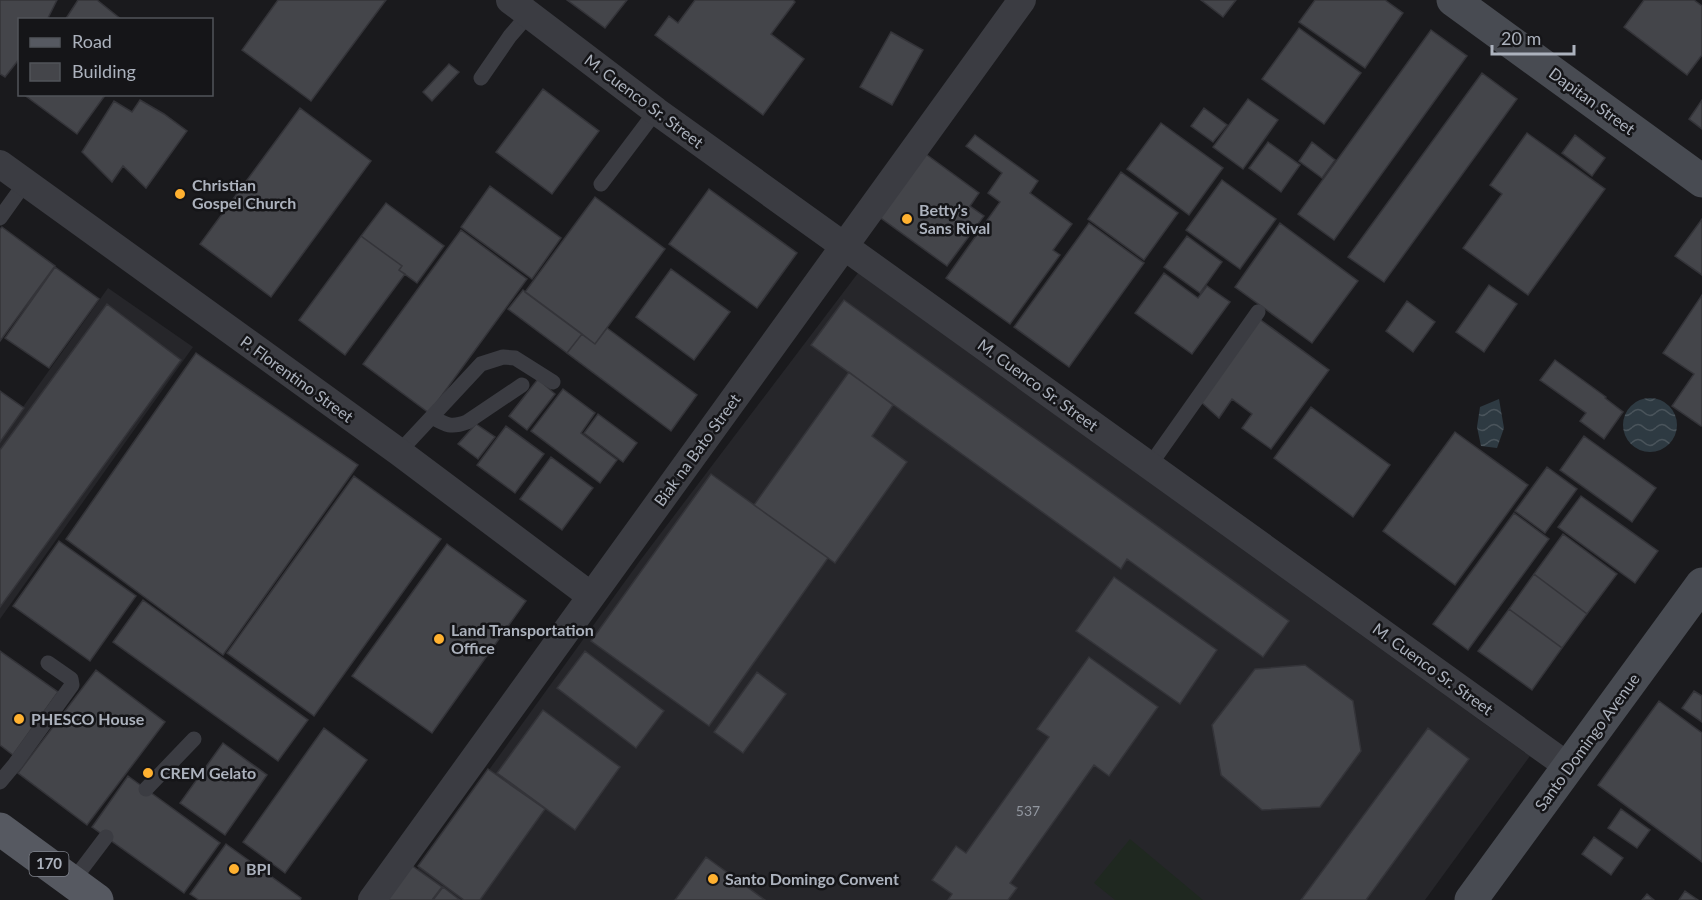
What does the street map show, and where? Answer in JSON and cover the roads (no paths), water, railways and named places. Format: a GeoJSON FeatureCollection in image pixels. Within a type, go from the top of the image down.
{"type":"FeatureCollection","features":[{"type":"Feature","properties":{"kind":"main road","name":"Dapitan Street"},"geometry":{"type":"LineString","coordinates":[[1453,0],[1702,181]]}},
{"type":"Feature","properties":{"kind":"main road","name":"Santo Domingo Avenue"},"geometry":{"type":"LineString","coordinates":[[1471,900],[1702,584]]}},
{"type":"Feature","properties":{"kind":"main road","name":"170"},"geometry":{"type":"LineString","coordinates":[[0,829],[85,891]]}},
{"type":"Feature","properties":{"kind":"street","name":"Biak na Bato Street"},"geometry":{"type":"LineString","coordinates":[[372,900],[1022,0]]}},
{"type":"Feature","properties":{"kind":"street","name":"M. Cuenco Sr. Street"},"geometry":{"type":"LineString","coordinates":[[520,7],[656,111],[1569,767]]}},
{"type":"Feature","properties":{"kind":"street","name":"P. Florentino Street"},"geometry":{"type":"LineString","coordinates":[[0,164],[399,452],[591,596]]}},
{"type":"Feature","properties":{"kind":"lane"},"geometry":{"type":"LineString","coordinates":[[481,78],[510,36],[520,7]]}},
{"type":"Feature","properties":{"kind":"lane"},"geometry":{"type":"LineString","coordinates":[[601,184],[656,111]]}},
{"type":"Feature","properties":{"kind":"lane"},"geometry":{"type":"LineString","coordinates":[[0,218],[25,183]]}},
{"type":"Feature","properties":{"kind":"lane"},"geometry":{"type":"LineString","coordinates":[[1150,465],[1258,312]]}},
{"type":"Feature","properties":{"kind":"lane"},"geometry":{"type":"LineString","coordinates":[[399,452],[481,364],[503,357],[515,358],[553,382]]}},
{"type":"Feature","properties":{"kind":"lane"},"geometry":{"type":"LineString","coordinates":[[432,417],[447,425],[467,422],[522,385]]}},
{"type":"Feature","properties":{"kind":"lane"},"geometry":{"type":"LineString","coordinates":[[0,782],[72,685],[71,679],[48,663]]}},
{"type":"Feature","properties":{"kind":"lane"},"geometry":{"type":"LineString","coordinates":[[146,789],[194,739]]}},
{"type":"Feature","properties":{"kind":"lane"},"geometry":{"type":"LineString","coordinates":[[85,891],[106,837]]}},
{"type":"Feature","properties":{"kind":"water"},"geometry":{"type":"Polygon","coordinates":[[[1650,398],[1660,400],[1669,406],[1675,415],[1677,425],[1675,435],[1669,444],[1660,450],[1650,452],[1640,450],[1631,444],[1625,435],[1623,425],[1625,415],[1631,406],[1640,400],[1650,398]]]}},
{"type":"Feature","properties":{"kind":"water"},"geometry":{"type":"Polygon","coordinates":[[[1499,399],[1504,428],[1497,448],[1481,446],[1477,427],[1480,407],[1499,399]]]}},
{"type":"Feature","properties":{"kind":"place","name":"Christian Gospel Church"},"geometry":{"type":"Point","coordinates":[180,194]}},
{"type":"Feature","properties":{"kind":"place","name":"Betty’s Sans Rival"},"geometry":{"type":"Point","coordinates":[907,219]}},
{"type":"Feature","properties":{"kind":"place","name":"Land Transportation Office"},"geometry":{"type":"Point","coordinates":[439,639]}},
{"type":"Feature","properties":{"kind":"place","name":"PHESCO House"},"geometry":{"type":"Point","coordinates":[19,719]}},
{"type":"Feature","properties":{"kind":"place","name":"CREM Gelato"},"geometry":{"type":"Point","coordinates":[148,773]}},
{"type":"Feature","properties":{"kind":"place","name":"BPI"},"geometry":{"type":"Point","coordinates":[234,869]}},
{"type":"Feature","properties":{"kind":"place","name":"Santo Domingo Convent"},"geometry":{"type":"Point","coordinates":[713,879]}}]}
